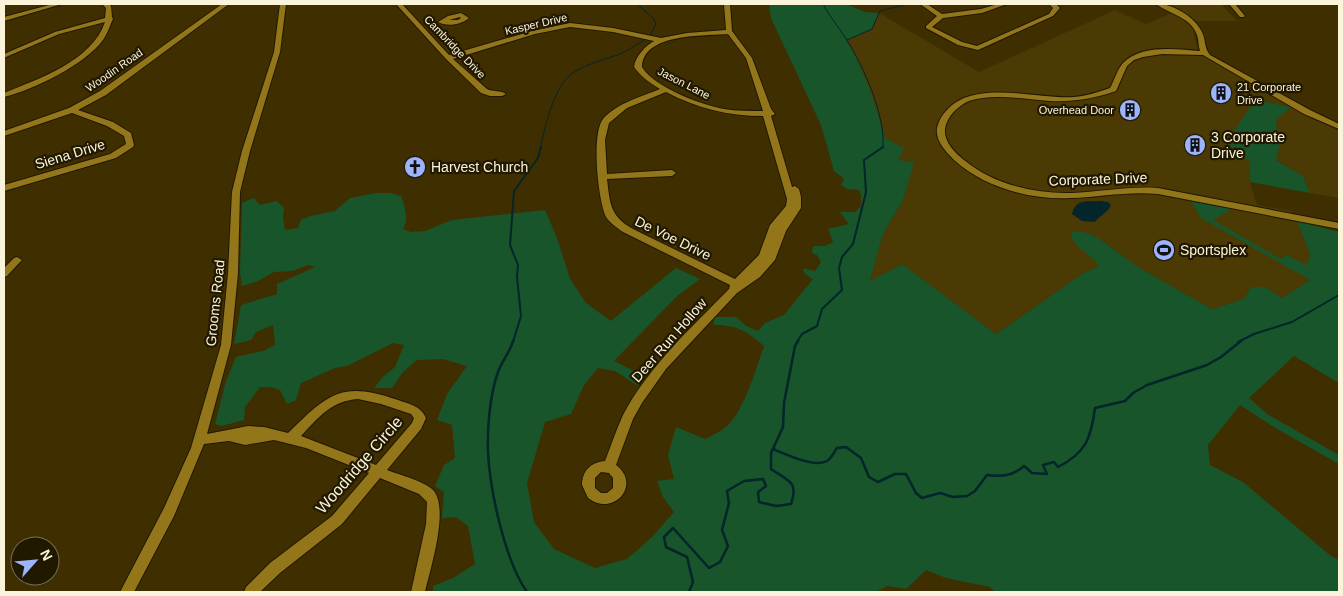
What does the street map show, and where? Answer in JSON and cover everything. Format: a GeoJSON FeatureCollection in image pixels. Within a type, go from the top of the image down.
{"type":"FeatureCollection","features":[{"type":"Feature","properties":{"kind":"street"},"geometry":{"type":"LineString","coordinates":[[4,19],[59,4]]}},
{"type":"Feature","properties":{"kind":"street"},"geometry":{"type":"LineString","coordinates":[[4,95],[51,75],[82,57],[102,37],[110,19],[109,8],[105,4]]}},
{"type":"Feature","properties":{"kind":"street","name":"Woodin Road"},"geometry":{"type":"LineString","coordinates":[[4,134],[72,110],[120,82],[167,45],[226,4]]}},
{"type":"Feature","properties":{"kind":"street","name":"Grooms Road"},"geometry":{"type":"LineString","coordinates":[[127,592],[170,512],[200,440],[226,345],[230,320],[236,192],[246,151],[278,52],[283,4]]}},
{"type":"Feature","properties":{"kind":"street","name":"Cambridge Drive"},"geometry":{"type":"LineString","coordinates":[[399,4],[432,25],[448,58],[484,91],[490,94],[502,94]]}},
{"type":"Feature","properties":{"kind":"street"},"geometry":{"type":"LineString","coordinates":[[660,40],[730,32],[727,4]]}},
{"type":"Feature","properties":{"kind":"street"},"geometry":{"type":"LineString","coordinates":[[923,4],[941,16]]}},
{"type":"Feature","properties":{"kind":"street"},"geometry":{"type":"LineString","coordinates":[[1004,4],[982,11],[941,16],[928,26],[967,47],[978,48],[1051,15],[1057,8],[1052,4]]}},
{"type":"Feature","properties":{"kind":"street"},"geometry":{"type":"LineString","coordinates":[[1158,4],[1193,23],[1200,35],[1201,46],[1205,53],[1242,77],[1307,112],[1339,126]]}},
{"type":"Feature","properties":{"kind":"street"},"geometry":{"type":"LineString","coordinates":[[1232,4],[1242,16]]}},
{"type":"Feature","properties":{"kind":"street"},"geometry":{"type":"LineString","coordinates":[[4,56],[57,33],[110,19]]}},
{"type":"Feature","properties":{"kind":"street","name":"Kasper Drive"},"geometry":{"type":"LineString","coordinates":[[448,58],[534,32],[570,25],[613,30],[660,40]]}},
{"type":"Feature","properties":{"kind":"street","name":"Deer Run Hollow"},"geometry":{"type":"LineString","coordinates":[[609,468],[627,419],[641,395],[658,373],[737,287],[770,259],[771,246],[796,211],[794,204],[798,197],[781,152],[775,120],[768,111],[749,58],[730,32]]}},
{"type":"Feature","properties":{"kind":"street","name":"Jason Lane"},"geometry":{"type":"LineString","coordinates":[[660,40],[648,49],[638,64],[642,73],[666,89],[696,103],[721,111],[744,114],[768,111]]}},
{"type":"Feature","properties":{"kind":"street","name":"Corporate Drive"},"geometry":{"type":"LineString","coordinates":[[1205,53],[1172,52],[1140,55],[1130,59],[1124,66],[1113,89],[1095,98],[1058,100],[1007,95],[968,100],[953,108],[944,119],[940,131],[945,144],[957,159],[986,177],[1025,192],[1049,195],[1081,195],[1137,189],[1339,226]]}},
{"type":"Feature","properties":{"kind":"street","name":"De Voe Drive"},"geometry":{"type":"LineString","coordinates":[[666,89],[622,108],[606,121],[600,134],[603,177],[610,215],[623,228],[737,287]]}},
{"type":"Feature","properties":{"kind":"street","name":"Siena Drive"},"geometry":{"type":"LineString","coordinates":[[4,188],[113,156],[130,144],[128,135],[120,128],[72,110]]}},
{"type":"Feature","properties":{"kind":"street"},"geometry":{"type":"LineString","coordinates":[[603,177],[672,173]]}},
{"type":"Feature","properties":{"kind":"street"},"geometry":{"type":"LineString","coordinates":[[4,274],[17,260]]}},
{"type":"Feature","properties":{"kind":"street","name":"Woodridge Circle"},"geometry":{"type":"LineString","coordinates":[[251,592],[275,568],[337,520],[417,426],[420,415],[415,411],[366,396],[345,395],[325,405],[291,438]]}},
{"type":"Feature","properties":{"kind":"street"},"geometry":{"type":"LineString","coordinates":[[200,440],[229,436],[245,440],[271,436],[291,438],[308,443],[431,495],[434,506],[433,519],[418,592]]}},
{"type":"Feature","properties":{"kind":"shaded area"},"geometry":{"type":"Polygon","coordinates":[[[1163,4],[1221,4],[1237,21],[1196,21],[1163,4]]]}},
{"type":"Feature","properties":{"kind":"shaded area"},"geometry":{"type":"Polygon","coordinates":[[[1115,10],[1146,24],[1172,13],[1178,15],[1193,28],[1196,45],[1206,57],[1306,116],[1339,130],[1339,198],[1310,193],[1303,176],[1276,160],[1279,148],[1276,119],[1290,107],[1255,100],[1249,161],[1250,182],[1257,205],[1291,211],[1297,221],[1310,255],[1307,265],[1310,280],[1282,298],[1265,287],[1244,299],[1212,309],[1138,267],[1097,237],[1074,242],[1095,259],[1099,266],[1082,274],[996,334],[902,264],[870,282],[883,234],[903,200],[913,162],[897,160],[885,138],[880,119],[864,79],[846,41],[872,29],[879,13],[979,72],[1115,10]]]}},
{"type":"Feature","properties":{"kind":"green space"},"geometry":{"type":"Polygon","coordinates":[[[769,4],[846,4],[865,12],[879,13],[872,29],[846,41],[864,75],[885,138],[904,148],[898,160],[914,162],[903,200],[883,234],[870,281],[902,264],[996,334],[1082,274],[1099,266],[1074,242],[1071,232],[1080,231],[1097,237],[1138,267],[1212,309],[1244,299],[1251,287],[1265,287],[1282,298],[1310,280],[1201,218],[1191,201],[1233,208],[1213,220],[1281,259],[1286,255],[1307,265],[1310,255],[1297,221],[1339,232],[1339,383],[1294,356],[1249,398],[1267,414],[1339,455],[1339,464],[1272,426],[1240,405],[1208,445],[1210,465],[1243,482],[1331,556],[1339,560],[1339,592],[995,592],[990,587],[946,578],[926,570],[906,589],[887,586],[876,592],[433,592],[433,586],[453,578],[475,564],[468,526],[456,517],[442,518],[444,492],[435,486],[444,465],[455,458],[452,425],[437,420],[447,394],[467,366],[443,359],[417,360],[403,372],[392,388],[374,388],[395,367],[404,345],[393,343],[347,366],[335,368],[301,383],[296,400],[287,404],[280,390],[271,387],[260,387],[245,407],[244,420],[222,426],[215,424],[226,381],[236,357],[263,351],[275,345],[273,325],[256,332],[251,340],[234,344],[241,305],[277,294],[277,284],[315,267],[308,265],[292,271],[274,272],[258,281],[242,286],[240,273],[242,203],[254,198],[260,205],[277,201],[284,208],[285,230],[298,228],[301,220],[310,216],[335,211],[350,198],[376,193],[391,193],[401,196],[406,217],[403,229],[411,232],[425,231],[452,220],[545,210],[557,238],[570,279],[586,303],[611,321],[676,268],[700,279],[677,296],[614,361],[640,374],[638,386],[615,371],[598,368],[584,385],[571,414],[545,422],[527,483],[534,522],[554,549],[595,568],[627,559],[651,538],[674,512],[663,497],[657,481],[674,479],[668,455],[676,427],[705,439],[726,427],[744,401],[753,377],[764,346],[741,330],[729,326],[714,325],[713,317],[736,317],[746,326],[758,331],[765,323],[784,315],[813,279],[804,273],[803,268],[815,271],[821,262],[817,255],[812,253],[813,246],[825,246],[833,242],[828,229],[849,224],[840,212],[855,212],[861,206],[859,190],[847,189],[841,185],[844,179],[834,171],[821,125],[771,18],[769,4]]]}},
{"type":"Feature","properties":{"kind":"green space"},"geometry":{"type":"Polygon","coordinates":[[[1255,100],[1291,107],[1276,120],[1279,148],[1276,160],[1303,176],[1310,193],[1250,182],[1249,161],[1226,143],[1255,100]]]}},
{"type":"Feature","properties":{"kind":"water"},"geometry":{"type":"Polygon","coordinates":[[[1108,202],[1111,205],[1095,222],[1082,221],[1072,214],[1079,203],[1108,202]]]}},
{"type":"Feature","properties":{"kind":"waterway"},"geometry":{"type":"LineString","coordinates":[[637,4],[653,18],[656,24],[650,36]]}},
{"type":"Feature","properties":{"kind":"waterway"},"geometry":{"type":"LineString","coordinates":[[823,4],[847,40]]}},
{"type":"Feature","properties":{"kind":"waterway"},"geometry":{"type":"LineString","coordinates":[[847,40],[872,29],[880,11],[907,4]]}},
{"type":"Feature","properties":{"kind":"waterway"},"geometry":{"type":"LineString","coordinates":[[540,148],[553,103],[566,79],[578,70],[622,53],[646,39]]}},
{"type":"Feature","properties":{"kind":"waterway"},"geometry":{"type":"LineString","coordinates":[[847,40],[866,77],[877,106],[881,120],[883,147]]}},
{"type":"Feature","properties":{"kind":"waterway"},"geometry":{"type":"LineString","coordinates":[[513,342],[521,316],[517,277],[518,265],[510,245],[514,191],[538,158],[541,147]]}},
{"type":"Feature","properties":{"kind":"waterway"},"geometry":{"type":"LineString","coordinates":[[797,342],[802,334],[817,326],[822,309],[842,290],[839,268],[842,257],[853,244],[866,192],[864,160],[883,147]]}},
{"type":"Feature","properties":{"kind":"waterway"},"geometry":{"type":"LineString","coordinates":[[1238,342],[1254,334],[1292,322],[1339,295]]}},
{"type":"Feature","properties":{"kind":"waterway"},"geometry":{"type":"LineString","coordinates":[[513,341],[498,372],[493,391],[488,433],[488,452],[495,505],[500,525],[512,563],[527,592]]}},
{"type":"Feature","properties":{"kind":"waterway"},"geometry":{"type":"LineString","coordinates":[[689,592],[693,582],[687,557],[666,547],[664,537],[673,528],[709,568],[720,562],[728,546],[722,530],[729,503],[727,491],[744,481],[763,479],[766,486],[758,492],[759,502],[776,506],[791,504],[794,491],[793,486],[787,479],[771,469],[771,453],[783,427],[784,403],[795,346],[798,341]]}},
{"type":"Feature","properties":{"kind":"waterway"},"geometry":{"type":"LineString","coordinates":[[773,449],[800,460],[822,463],[829,460],[837,448],[846,447],[861,458],[869,477],[878,482],[895,474],[906,474],[916,493],[922,498],[940,493],[953,497],[967,496],[975,491],[987,475],[1007,475],[1016,472],[1024,466],[1032,473],[1047,474],[1043,465],[1054,462],[1058,467],[1081,450],[1089,436],[1095,408],[1125,401],[1133,393],[1147,385],[1207,365],[1221,357],[1241,341]]}},
{"type":"Feature","properties":{"kind":"place","name":"21 Corporate Drive"},"geometry":{"type":"Point","coordinates":[1221,93]}},
{"type":"Feature","properties":{"kind":"place","name":"Overhead Door"},"geometry":{"type":"Point","coordinates":[1130,110]}},
{"type":"Feature","properties":{"kind":"place","name":"3 Corporate Drive"},"geometry":{"type":"Point","coordinates":[1195,145]}},
{"type":"Feature","properties":{"kind":"place","name":"Harvest Church"},"geometry":{"type":"Point","coordinates":[415,167]}},
{"type":"Feature","properties":{"kind":"place","name":"Sportsplex"},"geometry":{"type":"Point","coordinates":[1164,250]}}]}
